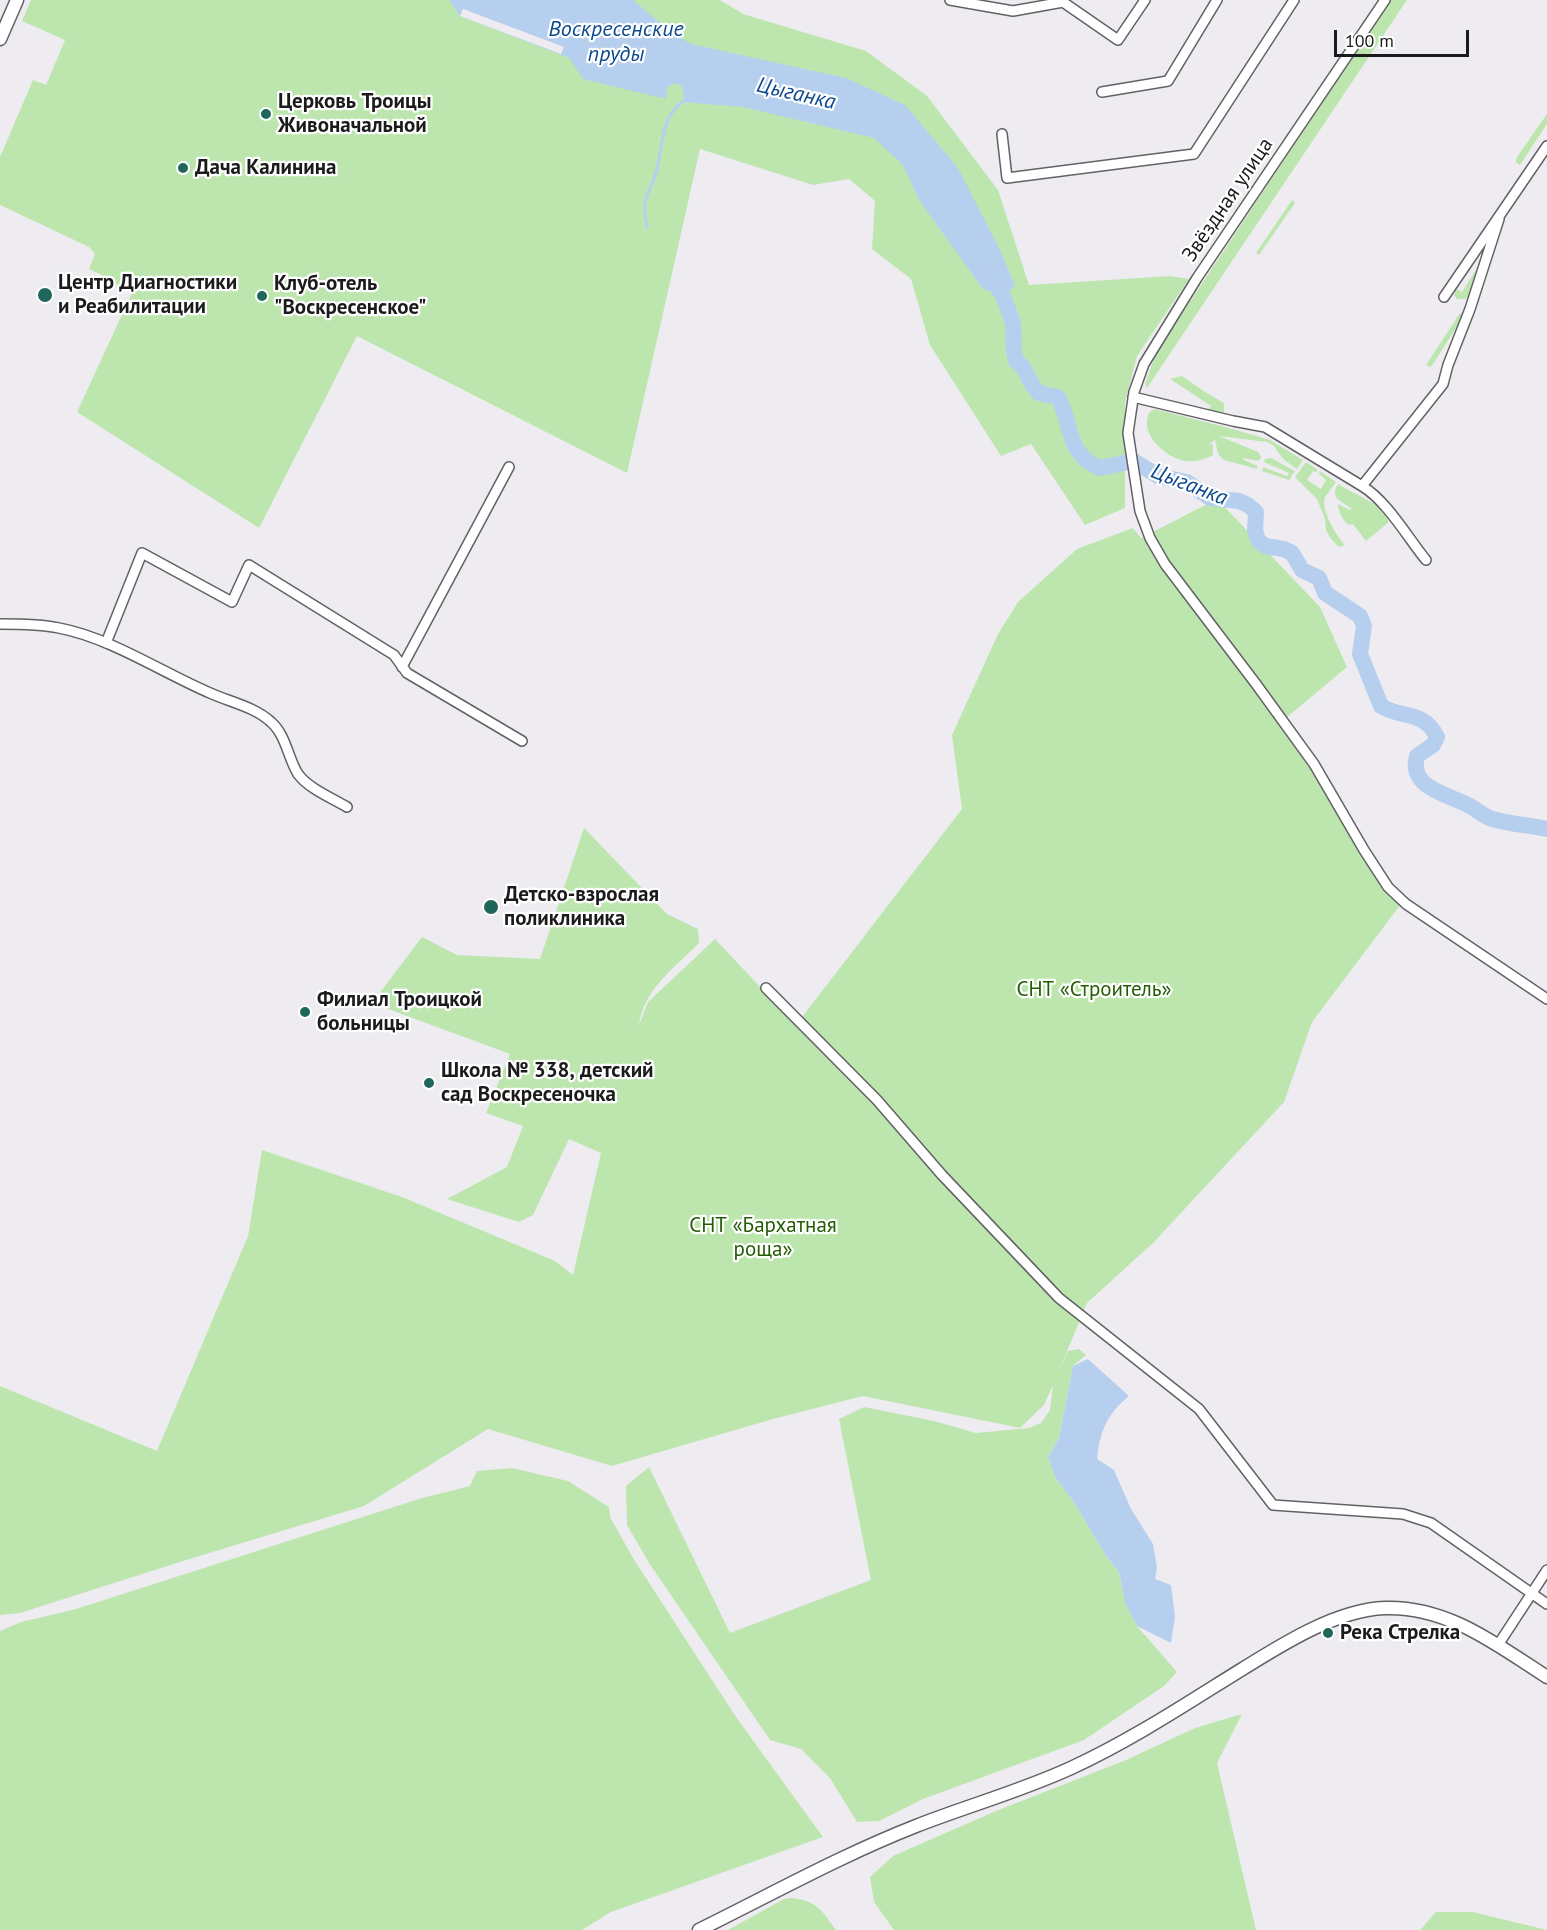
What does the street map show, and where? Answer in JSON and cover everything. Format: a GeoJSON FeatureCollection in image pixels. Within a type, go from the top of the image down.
{"type":"FeatureCollection","features":[{"type":"Feature","properties":{"kind":"main road"},"geometry":{"type":"LineString","coordinates":[[0,39],[17,0]]}},
{"type":"Feature","properties":{"kind":"main road"},"geometry":{"type":"LineString","coordinates":[[699,1930],[916,1826],[994,1799],[1072,1768],[1166,1717],[1283,1644],[1324,1624],[1360,1612],[1384,1608],[1419,1609],[1455,1621],[1498,1645],[1547,1677]]}},
{"type":"Feature","properties":{"kind":"street"},"geometry":{"type":"LineString","coordinates":[[950,0],[1012,10],[1063,2],[1118,40],[1144,0]]}},
{"type":"Feature","properties":{"kind":"street"},"geometry":{"type":"LineString","coordinates":[[1102,92],[1168,81],[1217,0]]}},
{"type":"Feature","properties":{"kind":"street"},"geometry":{"type":"LineString","coordinates":[[1002,134],[1007,178],[1194,154],[1294,0]]}},
{"type":"Feature","properties":{"kind":"street","name":"Звёздная улица"},"geometry":{"type":"LineString","coordinates":[[1385,0],[1197,278],[1144,364],[1133,397],[1128,433],[1132,467],[1140,511],[1150,538],[1165,564],[1314,764],[1388,887],[1406,904],[1547,999]]}},
{"type":"Feature","properties":{"kind":"street"},"geometry":{"type":"LineString","coordinates":[[1444,297],[1547,146]]}},
{"type":"Feature","properties":{"kind":"street"},"geometry":{"type":"LineString","coordinates":[[1362,486],[1443,384],[1499,219]]}},
{"type":"Feature","properties":{"kind":"street"},"geometry":{"type":"LineString","coordinates":[[1133,397],[1265,427],[1370,491],[1426,561]]}},
{"type":"Feature","properties":{"kind":"street"},"geometry":{"type":"LineString","coordinates":[[402,667],[509,467]]}},
{"type":"Feature","properties":{"kind":"street"},"geometry":{"type":"LineString","coordinates":[[106,643],[142,553],[232,602],[249,565],[394,655],[407,673],[522,741]]}},
{"type":"Feature","properties":{"kind":"street"},"geometry":{"type":"LineString","coordinates":[[0,624],[29,624],[60,628],[106,643],[209,693],[258,712],[272,722],[280,732],[302,779],[347,807]]}},
{"type":"Feature","properties":{"kind":"street"},"geometry":{"type":"LineString","coordinates":[[766,988],[877,1100],[942,1174],[1059,1298],[1199,1409],[1273,1505],[1403,1514],[1431,1522],[1547,1604]]}},
{"type":"Feature","properties":{"kind":"street"},"geometry":{"type":"LineString","coordinates":[[1498,1645],[1547,1570]]}},
{"type":"Feature","properties":{"kind":"green space","name":"Клуб-отель \"Воскресенское\""},"geometry":{"type":"Polygon","coordinates":[[[31,0],[720,0],[743,14],[866,51],[927,96],[998,190],[1029,285],[1170,276],[1189,279],[1137,356],[1125,403],[1125,508],[1085,525],[1031,444],[1001,456],[930,345],[911,279],[872,249],[875,201],[849,179],[813,185],[700,149],[627,473],[357,336],[259,528],[77,412],[132,293],[101,278],[102,275],[89,269],[95,254],[89,247],[0,205],[0,157],[33,80],[46,85],[65,40],[22,21],[31,0]]]}},
{"type":"Feature","properties":{"kind":"green space"},"geometry":{"type":"Polygon","coordinates":[[[1390,0],[1407,0],[1147,388],[1145,384],[1156,353],[1390,0]]]}},
{"type":"Feature","properties":{"kind":"green space"},"geometry":{"type":"Polygon","coordinates":[[[1547,114],[1547,124],[1520,165],[1516,162],[1517,157],[1547,114]]]}},
{"type":"Feature","properties":{"kind":"green space"},"geometry":{"type":"Polygon","coordinates":[[[1292,200],[1295,203],[1259,255],[1256,253],[1292,200]]]}},
{"type":"Feature","properties":{"kind":"green space"},"geometry":{"type":"Polygon","coordinates":[[[1479,265],[1469,297],[1457,299],[1454,295],[1456,289],[1462,292],[1479,265]]]}},
{"type":"Feature","properties":{"kind":"green space"},"geometry":{"type":"Polygon","coordinates":[[[1460,313],[1463,315],[1460,322],[1431,367],[1426,365],[1460,313]]]}},
{"type":"Feature","properties":{"kind":"green space"},"geometry":{"type":"Polygon","coordinates":[[[1182,376],[1224,403],[1224,412],[1220,414],[1208,410],[1211,406],[1170,379],[1182,376]]]}},
{"type":"Feature","properties":{"kind":"green space"},"geometry":{"type":"Polygon","coordinates":[[[1154,409],[1270,440],[1303,460],[1297,469],[1283,459],[1273,445],[1267,442],[1219,436],[1258,452],[1261,457],[1259,461],[1243,458],[1258,466],[1257,469],[1224,460],[1218,454],[1215,440],[1209,445],[1213,444],[1213,455],[1196,461],[1180,460],[1166,453],[1151,437],[1147,420],[1149,413],[1154,409]]]}},
{"type":"Feature","properties":{"kind":"green space"},"geometry":{"type":"Polygon","coordinates":[[[1271,458],[1295,471],[1289,480],[1262,471],[1263,467],[1287,476],[1289,473],[1264,462],[1265,459],[1271,458]]]}},
{"type":"Feature","properties":{"kind":"green space"},"geometry":{"type":"Polygon","coordinates":[[[1306,462],[1318,470],[1313,471],[1307,480],[1321,489],[1326,480],[1319,474],[1320,471],[1336,482],[1324,502],[1327,515],[1345,545],[1339,547],[1331,539],[1317,499],[1295,477],[1306,462]]]}},
{"type":"Feature","properties":{"kind":"green space"},"geometry":{"type":"Polygon","coordinates":[[[1338,484],[1374,505],[1389,522],[1366,541],[1353,524],[1349,525],[1341,516],[1338,504],[1352,509],[1336,496],[1338,484]]]}},
{"type":"Feature","properties":{"kind":"green space"},"geometry":{"type":"Polygon","coordinates":[[[1217,499],[1320,607],[1347,667],[1280,723],[1404,900],[1312,1022],[1284,1102],[1153,1243],[1087,1303],[1058,1373],[1068,1351],[1079,1349],[1086,1355],[1073,1366],[1059,1438],[1048,1457],[1055,1477],[1075,1504],[1106,1556],[1119,1572],[1125,1603],[1137,1626],[1177,1672],[1164,1686],[1084,1740],[923,1799],[879,1821],[857,1822],[830,1778],[801,1749],[770,1740],[649,1563],[627,1525],[626,1486],[649,1467],[730,1633],[871,1580],[839,1419],[864,1407],[934,1421],[976,1433],[1029,1428],[1041,1423],[1050,1410],[1053,1385],[1044,1405],[1020,1428],[863,1396],[773,1419],[612,1466],[488,1429],[364,1506],[20,1613],[0,1615],[0,1386],[157,1451],[248,1236],[262,1150],[402,1197],[555,1261],[573,1275],[601,1153],[569,1139],[533,1215],[519,1222],[447,1199],[507,1167],[523,1126],[486,1113],[510,1054],[372,1003],[422,937],[457,955],[540,959],[584,828],[667,914],[698,929],[699,943],[662,979],[647,1000],[639,1025],[648,1002],[715,939],[796,1025],[962,809],[952,735],[998,634],[1018,602],[1077,549],[1133,528],[1141,538],[1217,499]]]}},
{"type":"Feature","properties":{"kind":"green space"},"geometry":{"type":"Polygon","coordinates":[[[512,1468],[568,1481],[609,1507],[610,1517],[633,1558],[736,1717],[823,1837],[611,1912],[582,1930],[0,1930],[0,1631],[21,1622],[76,1609],[422,1498],[470,1486],[477,1471],[512,1468]]]}},
{"type":"Feature","properties":{"kind":"green space"},"geometry":{"type":"Polygon","coordinates":[[[1242,1714],[1217,1763],[1256,1930],[894,1930],[874,1902],[870,1877],[893,1856],[996,1811],[1126,1760],[1195,1728],[1242,1714]]]}},
{"type":"Feature","properties":{"kind":"green space"},"geometry":{"type":"Polygon","coordinates":[[[784,1899],[806,1901],[818,1907],[836,1930],[728,1930],[784,1899]]]}},
{"type":"Feature","properties":{"kind":"green space"},"geometry":{"type":"Polygon","coordinates":[[[1436,1912],[1473,1912],[1547,1930],[1420,1930],[1436,1912]]]}},
{"type":"Feature","properties":{"kind":"water","name":"Воскресенские пруды"},"geometry":{"type":"Polygon","coordinates":[[[449,0],[633,0],[666,28],[691,44],[846,78],[905,105],[958,168],[1002,254],[1015,286],[1003,296],[983,289],[919,200],[903,165],[874,138],[743,107],[682,102],[684,95],[682,86],[674,83],[667,88],[666,99],[583,79],[569,58],[460,16],[449,0]]]}},
{"type":"Feature","properties":{"kind":"water"},"geometry":{"type":"Polygon","coordinates":[[[1088,1359],[1129,1396],[1110,1416],[1100,1440],[1097,1459],[1114,1470],[1131,1509],[1153,1544],[1157,1568],[1155,1579],[1171,1585],[1175,1617],[1171,1643],[1137,1626],[1125,1603],[1119,1572],[1106,1556],[1075,1504],[1055,1477],[1048,1457],[1059,1438],[1073,1366],[1088,1359]]]}},
{"type":"Feature","properties":{"kind":"pier"},"geometry":{"type":"Polygon","coordinates":[[[463,9],[564,47],[561,54],[460,16],[463,9]]]}},
{"type":"Feature","properties":{"kind":"waterway"},"geometry":{"type":"LineString","coordinates":[[647,227],[646,200],[655,176],[663,134],[670,116],[682,102]]}},
{"type":"Feature","properties":{"kind":"waterway","name":"Цыганка"},"geometry":{"type":"LineString","coordinates":[[991,277],[1003,296],[1013,323],[1016,361],[1023,367],[1039,393],[1058,397],[1075,446],[1081,455],[1100,468],[1134,461],[1158,476],[1187,482],[1210,498],[1239,501],[1248,505],[1256,512],[1255,530],[1258,540],[1265,546],[1284,549],[1292,553],[1302,570],[1319,578],[1325,593],[1360,616],[1364,626],[1360,654],[1381,706],[1419,719],[1432,728],[1437,737],[1433,745],[1417,756],[1418,776],[1424,783],[1492,819],[1547,829]]}},
{"type":"Feature","properties":{"kind":"place","name":"Церковь Троицы Живоначальной"},"geometry":{"type":"Point","coordinates":[266,114]}},
{"type":"Feature","properties":{"kind":"place","name":"Дача Калинина"},"geometry":{"type":"Point","coordinates":[183,168]}},
{"type":"Feature","properties":{"kind":"place","name":"Центр Диагностики и Реабилитации"},"geometry":{"type":"Point","coordinates":[45,295]}},
{"type":"Feature","properties":{"kind":"place","name":"Клуб-отель \"Воскресенское\""},"geometry":{"type":"Point","coordinates":[262,296]}},
{"type":"Feature","properties":{"kind":"place","name":"Детско-взрослая поликлиника"},"geometry":{"type":"Point","coordinates":[491,907]}},
{"type":"Feature","properties":{"kind":"place","name":"Филиал Троицкой больницы"},"geometry":{"type":"Point","coordinates":[305,1012]}},
{"type":"Feature","properties":{"kind":"place","name":"Школа № 338, детский сад Воскресеночка"},"geometry":{"type":"Point","coordinates":[429,1083]}},
{"type":"Feature","properties":{"kind":"place","name":"Река Стрелка"},"geometry":{"type":"Point","coordinates":[1328,1633]}},
{"type":"Feature","properties":{"kind":"park label","name":"СНТ «Строитель»"},"geometry":{"type":"Point","coordinates":[1094,990]}},
{"type":"Feature","properties":{"kind":"park label","name":"СНТ «Бархатная роща»"},"geometry":{"type":"Point","coordinates":[763,1238]}}]}
